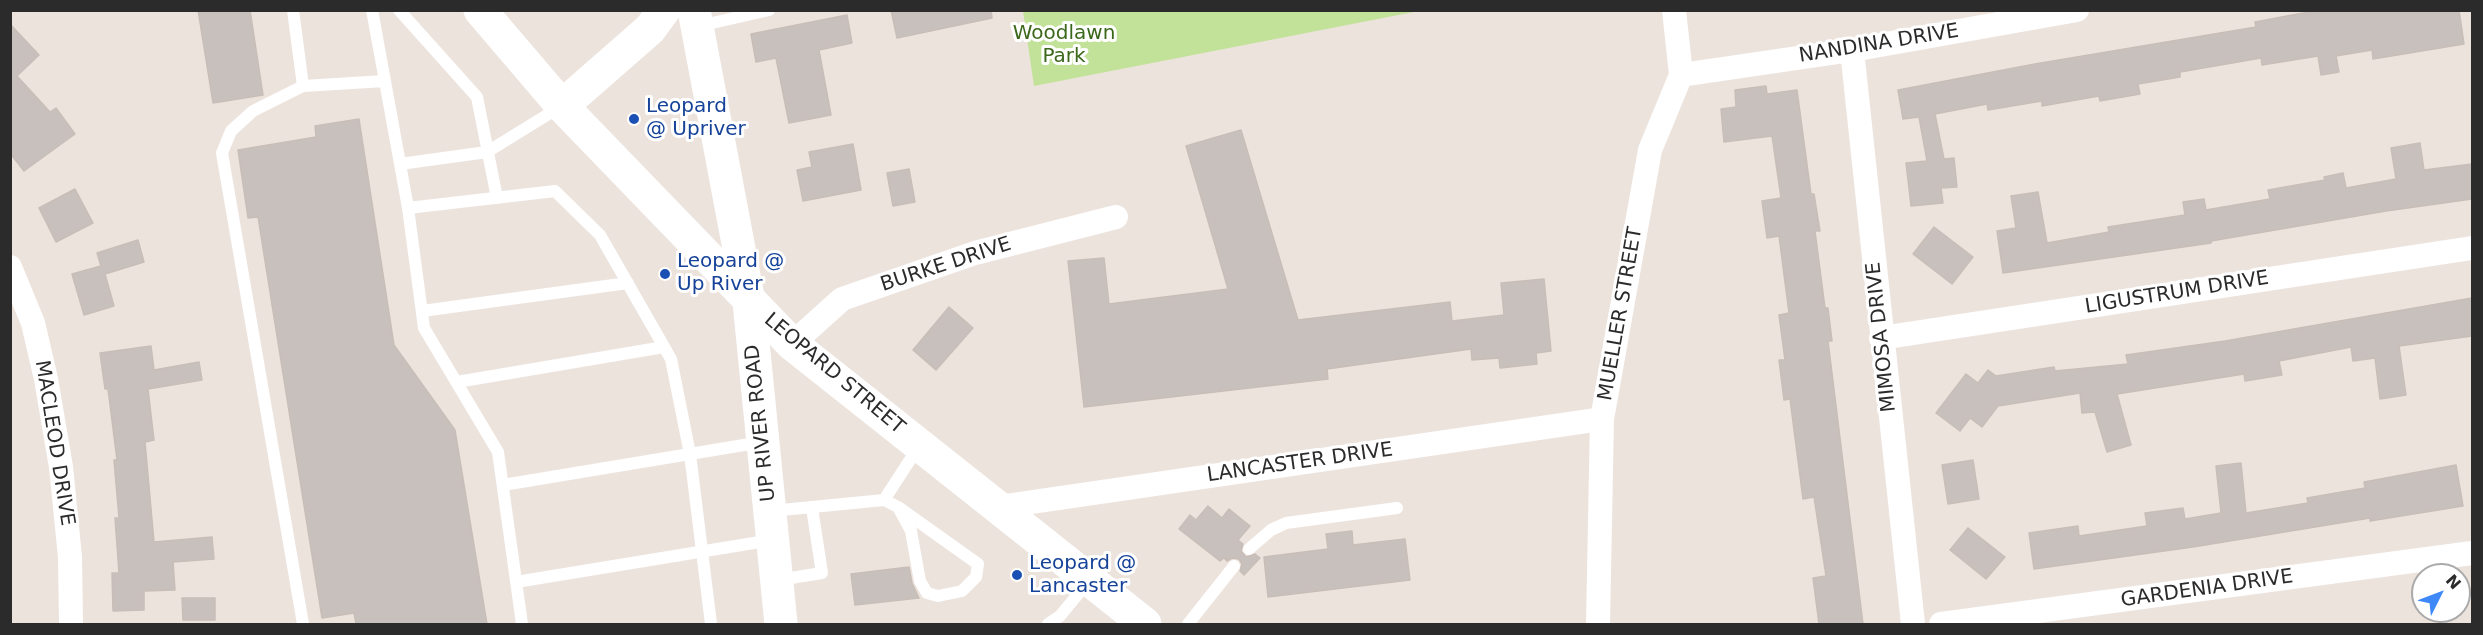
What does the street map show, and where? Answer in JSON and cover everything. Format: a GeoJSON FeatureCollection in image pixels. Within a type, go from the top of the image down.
{"type":"FeatureCollection","features":[{"type":"Feature","properties":{"kind":"main road","name":"LEOPARD STREET"},"geometry":{"type":"LineString","coordinates":[[480,10],[562,106],[792,344],[1145,624]]}},
{"type":"Feature","properties":{"kind":"main road"},"geometry":{"type":"LineString","coordinates":[[562,106],[650,29],[664,10]]}},
{"type":"Feature","properties":{"kind":"main road","name":"UP RIVER ROAD"},"geometry":{"type":"LineString","coordinates":[[696,18],[749,302],[781,624]]}},
{"type":"Feature","properties":{"kind":"street","name":"MUELLER STREET"},"geometry":{"type":"LineString","coordinates":[[1598,624],[1602,419],[1650,150],[1681,75],[1674,10]]}},
{"type":"Feature","properties":{"kind":"street","name":"NANDINA DRIVE"},"geometry":{"type":"LineString","coordinates":[[1681,75],[1852,50],[2077,10]]}},
{"type":"Feature","properties":{"kind":"street","name":"MIMOSA DRIVE"},"geometry":{"type":"LineString","coordinates":[[1852,50],[1913,624]]}},
{"type":"Feature","properties":{"kind":"street","name":"BURKE DRIVE"},"geometry":{"type":"LineString","coordinates":[[792,344],[842,299],[975,253],[1116,217]]}},
{"type":"Feature","properties":{"kind":"street","name":"LIGUSTRUM DRIVE"},"geometry":{"type":"LineString","coordinates":[[1881,338],[2472,248]]}},
{"type":"Feature","properties":{"kind":"street","name":"MACLEOD DRIVE"},"geometry":{"type":"LineString","coordinates":[[10,267],[33,323],[60,456],[70,557],[71,624]]}},
{"type":"Feature","properties":{"kind":"street","name":"LANCASTER DRIVE"},"geometry":{"type":"LineString","coordinates":[[998,507],[1602,419]]}},
{"type":"Feature","properties":{"kind":"street","name":"GARDENIA DRIVE"},"geometry":{"type":"LineString","coordinates":[[1941,624],[2472,554]]}},
{"type":"Feature","properties":{"kind":"lane"},"geometry":{"type":"LineString","coordinates":[[293,10],[303,86]]}},
{"type":"Feature","properties":{"kind":"lane"},"geometry":{"type":"LineString","coordinates":[[372,10],[408,208],[424,328],[498,452],[522,624]]}},
{"type":"Feature","properties":{"kind":"lane"},"geometry":{"type":"LineString","coordinates":[[399,10],[477,97],[486,152],[497,198]]}},
{"type":"Feature","properties":{"kind":"lane"},"geometry":{"type":"LineString","coordinates":[[696,18],[769,10]]}},
{"type":"Feature","properties":{"kind":"lane"},"geometry":{"type":"LineString","coordinates":[[303,624],[222,153],[231,131],[253,111],[303,86],[385,81]]}},
{"type":"Feature","properties":{"kind":"lane"},"geometry":{"type":"LineString","coordinates":[[400,164],[486,152],[562,106]]}},
{"type":"Feature","properties":{"kind":"lane"},"geometry":{"type":"LineString","coordinates":[[408,208],[555,191],[600,235],[671,359],[690,454],[711,624]]}},
{"type":"Feature","properties":{"kind":"lane"},"geometry":{"type":"LineString","coordinates":[[422,311],[628,284]]}},
{"type":"Feature","properties":{"kind":"lane"},"geometry":{"type":"LineString","coordinates":[[456,382],[664,347]]}},
{"type":"Feature","properties":{"kind":"lane"},"geometry":{"type":"LineString","coordinates":[[503,485],[763,442]]}},
{"type":"Feature","properties":{"kind":"lane"},"geometry":{"type":"LineString","coordinates":[[884,500],[920,445]]}},
{"type":"Feature","properties":{"kind":"lane"},"geometry":{"type":"LineString","coordinates":[[516,582],[701,552],[812,508],[884,500],[898,507],[978,564],[976,577],[963,591],[938,596],[927,593],[920,581],[911,531],[898,507]]}},
{"type":"Feature","properties":{"kind":"lane"},"geometry":{"type":"LineString","coordinates":[[777,580],[822,573],[812,508]]}},
{"type":"Feature","properties":{"kind":"lane"},"geometry":{"type":"LineString","coordinates":[[1249,549],[1271,530],[1286,523],[1397,508]]}},
{"type":"Feature","properties":{"kind":"lane"},"geometry":{"type":"LineString","coordinates":[[1188,624],[1234,566]]}},
{"type":"Feature","properties":{"kind":"lane"},"geometry":{"type":"LineString","coordinates":[[1048,624],[1059,616],[1089,580]]}},
{"type":"Feature","properties":{"kind":"green space","name":"Woodlawn Park"},"geometry":{"type":"Polygon","coordinates":[[[1023,10],[1419,11],[1034,86],[1023,10]]]}},
{"type":"Feature","properties":{"kind":"building"},"geometry":{"type":"Polygon","coordinates":[[[198,10],[250,10],[263,95],[213,103],[198,10]]]}},
{"type":"Feature","properties":{"kind":"building"},"geometry":{"type":"Polygon","coordinates":[[[891,10],[991,10],[992,18],[897,38],[891,10]]]}},
{"type":"Feature","properties":{"kind":"building"},"geometry":{"type":"Polygon","coordinates":[[[2319,10],[2459,10],[2464,44],[2373,59],[2372,50],[2336,56],[2339,72],[2321,75],[2318,56],[2262,65],[2261,58],[2180,72],[2180,77],[2138,84],[2140,94],[2100,101],[2099,96],[2042,106],[2042,101],[1988,110],[1987,104],[1935,114],[1944,159],[1954,158],[1957,187],[1941,188],[1943,203],[1911,206],[1906,163],[1927,161],[1919,117],[1903,119],[1898,90],[2035,64],[2256,27],[2255,22],[2319,10]]]}},
{"type":"Feature","properties":{"kind":"building"},"geometry":{"type":"Polygon","coordinates":[[[847,15],[852,43],[819,50],[831,115],[789,123],[776,58],[756,62],[751,34],[847,15]]]}},
{"type":"Feature","properties":{"kind":"building"},"geometry":{"type":"Polygon","coordinates":[[[10,24],[39,55],[17,76],[50,112],[56,108],[75,134],[24,171],[10,153],[10,24]]]}},
{"type":"Feature","properties":{"kind":"building"},"geometry":{"type":"Polygon","coordinates":[[[1766,86],[1767,94],[1797,90],[1811,194],[1814,194],[1820,231],[1815,231],[1825,308],[1828,308],[1832,341],[1828,341],[1863,624],[1819,624],[1813,578],[1826,576],[1814,497],[1803,499],[1790,399],[1784,400],[1779,360],[1785,360],[1779,315],[1789,313],[1779,236],[1767,238],[1762,201],[1781,198],[1772,136],[1724,142],[1721,109],[1736,107],[1735,90],[1766,86]]]}},
{"type":"Feature","properties":{"kind":"building"},"geometry":{"type":"Polygon","coordinates":[[[359,119],[394,345],[455,430],[487,624],[356,624],[354,613],[322,618],[258,217],[248,218],[238,150],[316,137],[315,126],[359,119]]]}},
{"type":"Feature","properties":{"kind":"building"},"geometry":{"type":"Polygon","coordinates":[[[1241,130],[1298,320],[1450,302],[1452,321],[1504,315],[1501,283],[1544,279],[1551,351],[1536,353],[1537,364],[1500,368],[1499,358],[1472,360],[1471,349],[1327,369],[1328,379],[1084,407],[1068,261],[1104,258],[1109,304],[1228,289],[1186,146],[1241,130]]]}},
{"type":"Feature","properties":{"kind":"building"},"geometry":{"type":"Polygon","coordinates":[[[2420,143],[2424,170],[2472,164],[2472,199],[2386,211],[2211,241],[2211,243],[2003,273],[1997,231],[2016,228],[2011,196],[2038,192],[2047,243],[2109,232],[2108,227],[2185,215],[2183,202],[2204,199],[2206,210],[2270,199],[2268,190],[2325,180],[2324,177],[2343,173],[2346,188],[2396,179],[2391,148],[2420,143]]]}},
{"type":"Feature","properties":{"kind":"building"},"geometry":{"type":"Polygon","coordinates":[[[853,144],[861,190],[803,201],[797,170],[812,167],[809,152],[853,144]]]}},
{"type":"Feature","properties":{"kind":"building"},"geometry":{"type":"Polygon","coordinates":[[[909,169],[915,202],[893,206],[887,173],[909,169]]]}},
{"type":"Feature","properties":{"kind":"building"},"geometry":{"type":"Polygon","coordinates":[[[75,189],[93,223],[56,242],[39,208],[75,189]]]}},
{"type":"Feature","properties":{"kind":"building"},"geometry":{"type":"Polygon","coordinates":[[[1934,227],[1973,257],[1952,284],[1913,254],[1934,227]]]}},
{"type":"Feature","properties":{"kind":"building"},"geometry":{"type":"Polygon","coordinates":[[[138,240],[144,262],[105,274],[114,306],[84,315],[72,274],[101,266],[97,253],[138,240]]]}},
{"type":"Feature","properties":{"kind":"building"},"geometry":{"type":"Polygon","coordinates":[[[2472,298],[2472,336],[2399,346],[2406,395],[2380,399],[2375,358],[2353,361],[2351,347],[2279,361],[2282,375],[2245,381],[2244,374],[2117,394],[2131,445],[2107,452],[2095,412],[2082,413],[2080,393],[1998,406],[1982,427],[1970,418],[1960,431],[1936,413],[1966,374],[1978,383],[1988,370],[1996,376],[2054,367],[2055,371],[2128,364],[2126,355],[2225,341],[2472,298]]]}},
{"type":"Feature","properties":{"kind":"building"},"geometry":{"type":"Polygon","coordinates":[[[949,307],[973,328],[936,370],[913,350],[949,307]]]}},
{"type":"Feature","properties":{"kind":"building"},"geometry":{"type":"Polygon","coordinates":[[[151,346],[154,370],[199,362],[202,380],[148,389],[154,440],[145,442],[154,542],[212,537],[214,559],[173,562],[175,590],[144,591],[144,610],[113,611],[112,573],[119,573],[115,518],[119,518],[114,460],[117,460],[108,389],[105,389],[100,353],[151,346]]]}},
{"type":"Feature","properties":{"kind":"building"},"geometry":{"type":"Polygon","coordinates":[[[1973,460],[1979,499],[1948,504],[1942,465],[1973,460]]]}},
{"type":"Feature","properties":{"kind":"building"},"geometry":{"type":"Polygon","coordinates":[[[2241,463],[2246,513],[2308,503],[2307,498],[2365,488],[2364,482],[2456,465],[2463,506],[2034,569],[2029,533],[2078,526],[2079,536],[2147,526],[2145,513],[2183,508],[2185,519],[2221,513],[2216,466],[2241,463]]]}},
{"type":"Feature","properties":{"kind":"building"},"geometry":{"type":"Polygon","coordinates":[[[1208,506],[1222,518],[1229,509],[1250,526],[1238,540],[1243,544],[1241,551],[1246,557],[1255,554],[1260,558],[1244,575],[1240,571],[1242,564],[1239,559],[1232,558],[1227,561],[1224,558],[1220,561],[1179,529],[1190,515],[1196,520],[1208,506]]]}},
{"type":"Feature","properties":{"kind":"building"},"geometry":{"type":"Polygon","coordinates":[[[1968,528],[2005,557],[1986,579],[1950,550],[1968,528]]]}},
{"type":"Feature","properties":{"kind":"building"},"geometry":{"type":"Polygon","coordinates":[[[1352,531],[1353,545],[1405,539],[1410,580],[1268,597],[1264,557],[1328,549],[1326,534],[1352,531]]]}},
{"type":"Feature","properties":{"kind":"building"},"geometry":{"type":"Polygon","coordinates":[[[909,567],[912,583],[919,598],[855,605],[851,574],[909,567]]]}},
{"type":"Feature","properties":{"kind":"building"},"geometry":{"type":"Polygon","coordinates":[[[182,598],[215,598],[215,620],[183,620],[182,598]]]}},
{"type":"Feature","properties":{"kind":"place","name":"Leopard @ Upriver"},"geometry":{"type":"Point","coordinates":[634,119]}},
{"type":"Feature","properties":{"kind":"place","name":"Leopard @ Up River"},"geometry":{"type":"Point","coordinates":[665,274]}},
{"type":"Feature","properties":{"kind":"place","name":"Leopard @ Lancaster"},"geometry":{"type":"Point","coordinates":[1017,575]}}]}
